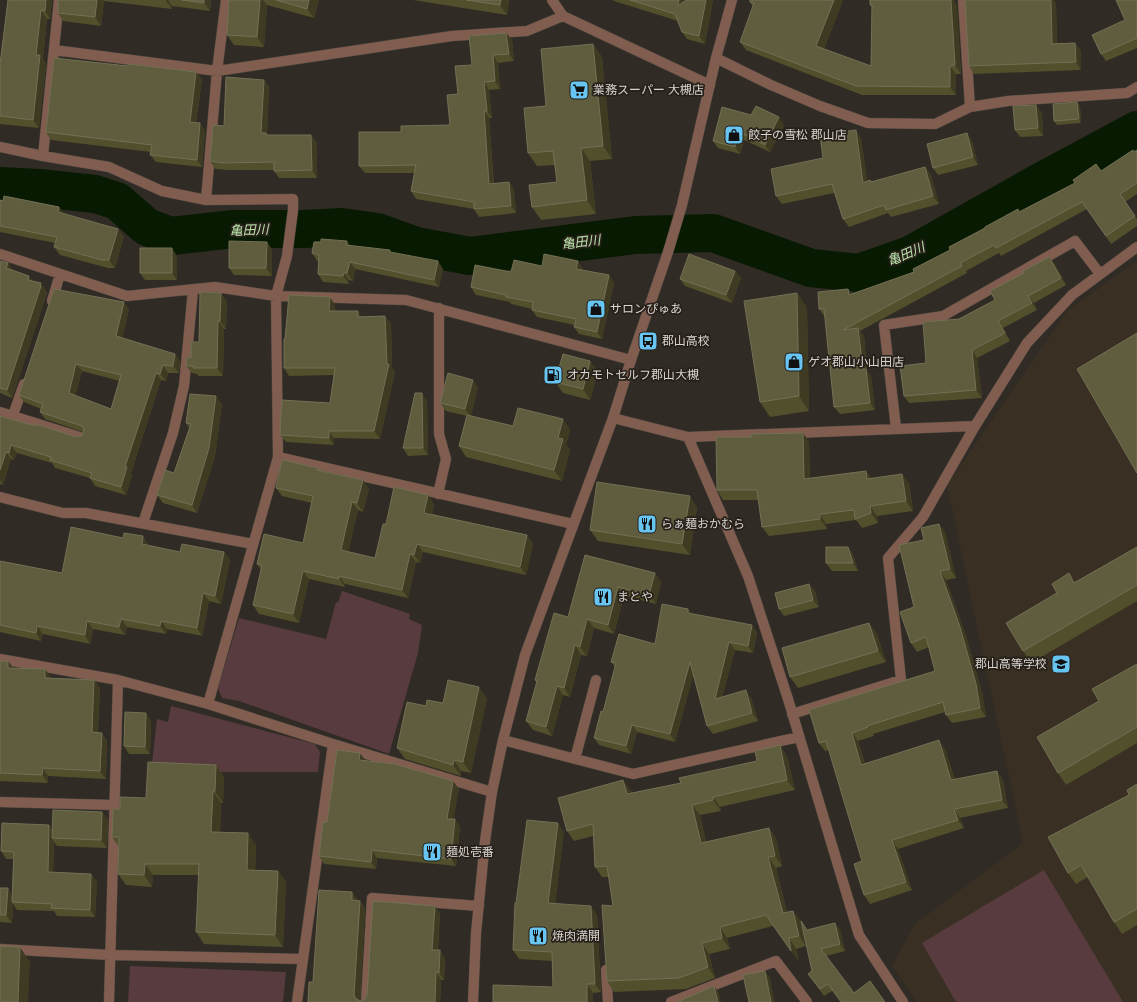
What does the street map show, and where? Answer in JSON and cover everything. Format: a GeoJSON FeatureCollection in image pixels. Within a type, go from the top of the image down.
{"type":"FeatureCollection","features":[{"type":"Feature","properties":{"kind":"street"},"geometry":{"type":"LineString","coordinates":[[43,156],[59,0]]}},
{"type":"Feature","properties":{"kind":"street"},"geometry":{"type":"LineString","coordinates":[[206,200],[216,71],[226,0]]}},
{"type":"Feature","properties":{"kind":"street"},"geometry":{"type":"LineString","coordinates":[[552,0],[563,16],[710,85]]}},
{"type":"Feature","properties":{"kind":"street"},"geometry":{"type":"LineString","coordinates":[[473,1002],[485,841],[492,792],[503,740],[525,655],[613,418],[668,252],[682,205],[716,58],[732,0]]}},
{"type":"Feature","properties":{"kind":"street"},"geometry":{"type":"LineString","coordinates":[[963,0],[970,107]]}},
{"type":"Feature","properties":{"kind":"street"},"geometry":{"type":"LineString","coordinates":[[54,50],[216,71],[452,36],[527,31],[563,16]]}},
{"type":"Feature","properties":{"kind":"street"},"geometry":{"type":"LineString","coordinates":[[716,58],[771,85],[820,106],[868,123],[935,124],[970,107],[1008,101],[1127,93],[1137,88]]}},
{"type":"Feature","properties":{"kind":"street"},"geometry":{"type":"LineString","coordinates":[[0,147],[109,167],[162,191],[206,200],[293,199],[287,256],[276,296],[278,457],[208,704]]}},
{"type":"Feature","properties":{"kind":"street"},"geometry":{"type":"LineString","coordinates":[[896,428],[884,326],[943,316],[1075,241],[1100,274]]}},
{"type":"Feature","properties":{"kind":"street"},"geometry":{"type":"LineString","coordinates":[[792,714],[901,680],[888,558],[923,517],[975,426],[1027,343],[1072,295],[1137,247]]}},
{"type":"Feature","properties":{"kind":"street"},"geometry":{"type":"LineString","coordinates":[[0,254],[127,296],[215,287],[276,296],[406,300],[631,360]]}},
{"type":"Feature","properties":{"kind":"street"},"geometry":{"type":"LineString","coordinates":[[48,311],[60,274]]}},
{"type":"Feature","properties":{"kind":"street"},"geometry":{"type":"LineString","coordinates":[[143,523],[173,432],[184,386],[193,290]]}},
{"type":"Feature","properties":{"kind":"street"},"geometry":{"type":"LineString","coordinates":[[438,494],[446,459],[439,434],[439,308]]}},
{"type":"Feature","properties":{"kind":"street"},"geometry":{"type":"LineString","coordinates":[[13,415],[28,371]]}},
{"type":"Feature","properties":{"kind":"street"},"geometry":{"type":"LineString","coordinates":[[0,412],[83,438]]}},
{"type":"Feature","properties":{"kind":"street"},"geometry":{"type":"LineString","coordinates":[[613,418],[688,436],[975,426]]}},
{"type":"Feature","properties":{"kind":"street"},"geometry":{"type":"LineString","coordinates":[[688,436],[748,576],[792,714],[859,935],[903,1002]]}},
{"type":"Feature","properties":{"kind":"street"},"geometry":{"type":"LineString","coordinates":[[278,457],[574,524]]}},
{"type":"Feature","properties":{"kind":"street"},"geometry":{"type":"LineString","coordinates":[[0,497],[63,514],[86,512],[253,544]]}},
{"type":"Feature","properties":{"kind":"street"},"geometry":{"type":"LineString","coordinates":[[0,659],[118,680],[208,704],[333,744],[492,792]]}},
{"type":"Feature","properties":{"kind":"street"},"geometry":{"type":"LineString","coordinates":[[109,1002],[118,680]]}},
{"type":"Feature","properties":{"kind":"street"},"geometry":{"type":"LineString","coordinates":[[576,759],[596,680]]}},
{"type":"Feature","properties":{"kind":"street"},"geometry":{"type":"LineString","coordinates":[[503,740],[633,774],[799,737]]}},
{"type":"Feature","properties":{"kind":"street"},"geometry":{"type":"LineString","coordinates":[[297,1002],[333,744]]}},
{"type":"Feature","properties":{"kind":"street"},"geometry":{"type":"LineString","coordinates":[[0,802],[114,805]]}},
{"type":"Feature","properties":{"kind":"street"},"geometry":{"type":"LineString","coordinates":[[366,1002],[372,898],[479,906]]}},
{"type":"Feature","properties":{"kind":"street"},"geometry":{"type":"LineString","coordinates":[[0,949],[110,955],[302,959]]}},
{"type":"Feature","properties":{"kind":"street"},"geometry":{"type":"LineString","coordinates":[[606,956],[608,1002]]}},
{"type":"Feature","properties":{"kind":"street"},"geometry":{"type":"LineString","coordinates":[[676,1001],[776,960],[807,1002]]}},
{"type":"Feature","properties":{"kind":"shaded area","name":"郡山高等学校"},"geometry":{"type":"Polygon","coordinates":[[[1137,261],[1137,1002],[917,1002],[892,966],[915,924],[1023,843],[947,485],[1068,310],[1137,261]]]}},
{"type":"Feature","properties":{"kind":"shaded area"},"geometry":{"type":"Polygon","coordinates":[[[342,591],[410,614],[409,619],[422,625],[418,653],[389,754],[239,701],[222,698],[218,688],[239,618],[326,639],[336,602],[338,603],[342,591]]]}},
{"type":"Feature","properties":{"kind":"shaded area"},"geometry":{"type":"Polygon","coordinates":[[[171,706],[315,744],[320,752],[318,772],[151,772],[157,719],[168,722],[171,706]]]}},
{"type":"Feature","properties":{"kind":"shaded area"},"geometry":{"type":"Polygon","coordinates":[[[1044,870],[1123,1002],[956,1002],[922,943],[1044,870]]]}},
{"type":"Feature","properties":{"kind":"shaded area"},"geometry":{"type":"Polygon","coordinates":[[[130,966],[286,972],[283,1002],[128,1002],[130,966]]]}},
{"type":"Feature","properties":{"kind":"building"},"geometry":{"type":"Polygon","coordinates":[[[8,0],[46,0],[45,11],[41,10],[36,55],[40,55],[33,120],[0,116],[0,64],[8,0]]]}},
{"type":"Feature","properties":{"kind":"building"},"geometry":{"type":"Polygon","coordinates":[[[58,0],[97,0],[95,17],[58,13],[58,0]]]}},
{"type":"Feature","properties":{"kind":"building"},"geometry":{"type":"Polygon","coordinates":[[[182,0],[204,0],[204,3],[182,0]]]}},
{"type":"Feature","properties":{"kind":"building"},"geometry":{"type":"Polygon","coordinates":[[[229,0],[260,0],[257,37],[227,35],[229,0]]]}},
{"type":"Feature","properties":{"kind":"building"},"geometry":{"type":"Polygon","coordinates":[[[276,0],[309,0],[307,9],[276,0]]]}},
{"type":"Feature","properties":{"kind":"building"},"geometry":{"type":"Polygon","coordinates":[[[466,0],[501,0],[500,5],[466,0]]]}},
{"type":"Feature","properties":{"kind":"building"},"geometry":{"type":"Polygon","coordinates":[[[630,0],[679,0],[678,6],[686,0],[706,0],[699,36],[682,32],[675,14],[630,0]]]}},
{"type":"Feature","properties":{"kind":"building"},"geometry":{"type":"Polygon","coordinates":[[[750,0],[834,0],[816,46],[871,66],[872,5],[870,5],[870,0],[951,0],[955,65],[950,66],[950,87],[856,86],[740,42],[754,3],[750,2],[750,0]]]}},
{"type":"Feature","properties":{"kind":"building"},"geometry":{"type":"Polygon","coordinates":[[[965,0],[1051,0],[1052,44],[1075,43],[1076,62],[969,66],[965,0]]]}},
{"type":"Feature","properties":{"kind":"building"},"geometry":{"type":"Polygon","coordinates":[[[1116,0],[1137,0],[1137,38],[1101,54],[1092,35],[1125,20],[1116,0]]]}},
{"type":"Feature","properties":{"kind":"building"},"geometry":{"type":"Polygon","coordinates":[[[506,33],[509,54],[493,55],[495,81],[484,82],[487,111],[484,111],[489,184],[509,182],[511,206],[474,209],[474,202],[411,191],[416,165],[359,166],[359,132],[401,132],[401,126],[450,125],[447,95],[458,94],[455,66],[472,65],[469,36],[506,33]]]}},
{"type":"Feature","properties":{"kind":"building"},"geometry":{"type":"Polygon","coordinates":[[[593,44],[603,146],[581,148],[587,200],[532,207],[529,185],[557,182],[553,151],[528,153],[524,108],[546,106],[541,49],[593,44]]]}},
{"type":"Feature","properties":{"kind":"building"},"geometry":{"type":"Polygon","coordinates":[[[54,58],[128,66],[129,64],[196,72],[190,122],[200,123],[197,160],[150,155],[152,145],[46,132],[54,58]]]}},
{"type":"Feature","properties":{"kind":"building"},"geometry":{"type":"Polygon","coordinates":[[[226,77],[264,80],[261,133],[266,133],[266,135],[311,135],[312,170],[274,171],[274,162],[223,163],[210,161],[213,125],[224,126],[226,77]]]}},
{"type":"Feature","properties":{"kind":"building"},"geometry":{"type":"Polygon","coordinates":[[[1077,102],[1079,119],[1054,121],[1053,104],[1077,102]]]}},
{"type":"Feature","properties":{"kind":"building"},"geometry":{"type":"Polygon","coordinates":[[[1036,105],[1038,128],[1015,130],[1013,106],[1036,105]]]}},
{"type":"Feature","properties":{"kind":"building"},"geometry":{"type":"Polygon","coordinates":[[[756,106],[779,117],[765,145],[739,132],[735,147],[713,141],[722,107],[751,115],[756,106]]]}},
{"type":"Feature","properties":{"kind":"building"},"geometry":{"type":"Polygon","coordinates":[[[856,130],[863,183],[925,167],[933,196],[886,210],[884,205],[843,219],[832,184],[776,196],[771,169],[823,158],[820,135],[856,130]]]}},
{"type":"Feature","properties":{"kind":"building"},"geometry":{"type":"Polygon","coordinates":[[[967,133],[973,157],[933,168],[927,144],[967,133]]]}},
{"type":"Feature","properties":{"kind":"building"},"geometry":{"type":"Polygon","coordinates":[[[1133,150],[1134,152],[1137,150],[1137,183],[1120,194],[1135,216],[1106,236],[1082,202],[996,248],[994,245],[960,263],[962,266],[843,330],[858,328],[863,369],[866,369],[870,403],[834,407],[824,309],[819,309],[818,292],[848,289],[849,295],[914,272],[913,269],[950,250],[949,247],[985,227],[1018,209],[1019,212],[1075,183],[1073,180],[1096,164],[1101,171],[1133,150]]]}},
{"type":"Feature","properties":{"kind":"building"},"geometry":{"type":"Polygon","coordinates":[[[4,196],[59,207],[58,212],[118,229],[109,260],[102,260],[54,247],[57,237],[0,226],[0,200],[3,201],[4,196]]]}},
{"type":"Feature","properties":{"kind":"building"},"geometry":{"type":"Polygon","coordinates":[[[321,239],[347,241],[346,245],[390,250],[390,252],[438,261],[434,280],[350,262],[347,273],[344,273],[343,276],[318,274],[319,255],[312,253],[314,242],[321,242],[321,239]]]}},
{"type":"Feature","properties":{"kind":"building"},"geometry":{"type":"Polygon","coordinates":[[[229,241],[267,242],[266,268],[229,268],[229,241]]]}},
{"type":"Feature","properties":{"kind":"building"},"geometry":{"type":"Polygon","coordinates":[[[140,248],[172,248],[172,273],[140,273],[140,248]]]}},
{"type":"Feature","properties":{"kind":"building"},"geometry":{"type":"Polygon","coordinates":[[[544,254],[578,261],[576,269],[609,275],[597,332],[574,327],[576,319],[532,310],[533,302],[506,297],[506,295],[471,287],[475,265],[511,272],[514,260],[542,266],[544,254]]]}},
{"type":"Feature","properties":{"kind":"building"},"geometry":{"type":"Polygon","coordinates":[[[689,254],[735,271],[726,295],[680,279],[689,254]]]}},
{"type":"Feature","properties":{"kind":"building"},"geometry":{"type":"Polygon","coordinates":[[[1049,257],[1061,278],[1028,296],[1032,303],[998,321],[1005,333],[972,350],[976,390],[904,396],[900,366],[926,363],[923,322],[959,319],[995,300],[990,291],[1024,273],[1023,271],[1049,257]]]}},
{"type":"Feature","properties":{"kind":"building"},"geometry":{"type":"Polygon","coordinates":[[[0,261],[8,263],[6,268],[29,276],[28,280],[41,283],[7,390],[0,388],[0,261]]]}},
{"type":"Feature","properties":{"kind":"building"},"geometry":{"type":"Polygon","coordinates":[[[54,289],[124,302],[116,336],[175,354],[173,366],[163,365],[160,374],[156,373],[125,467],[127,467],[121,487],[90,478],[92,473],[50,460],[51,457],[11,445],[9,453],[6,452],[0,470],[0,416],[35,426],[36,424],[76,437],[82,436],[84,429],[82,426],[40,412],[43,404],[19,395],[54,289]],[[76,364],[69,393],[111,409],[121,375],[76,364]]]}},
{"type":"Feature","properties":{"kind":"building"},"geometry":{"type":"Polygon","coordinates":[[[200,292],[221,293],[220,321],[218,321],[217,368],[193,368],[194,366],[186,366],[187,357],[191,358],[191,342],[199,342],[200,292]]]}},
{"type":"Feature","properties":{"kind":"building"},"geometry":{"type":"Polygon","coordinates":[[[797,293],[799,396],[760,402],[744,301],[797,293]]]}},
{"type":"Feature","properties":{"kind":"building"},"geometry":{"type":"Polygon","coordinates":[[[289,295],[330,297],[329,311],[358,311],[358,317],[385,316],[387,364],[389,364],[374,431],[329,431],[329,438],[280,435],[282,400],[330,403],[335,368],[284,368],[284,339],[289,295]]]}},
{"type":"Feature","properties":{"kind":"building"},"geometry":{"type":"Polygon","coordinates":[[[1137,333],[1137,473],[1077,369],[1137,333]]]}},
{"type":"Feature","properties":{"kind":"building"},"geometry":{"type":"Polygon","coordinates":[[[563,354],[590,361],[583,389],[555,382],[563,354]]]}},
{"type":"Feature","properties":{"kind":"building"},"geometry":{"type":"Polygon","coordinates":[[[448,373],[473,380],[465,409],[440,403],[448,373]]]}},
{"type":"Feature","properties":{"kind":"building"},"geometry":{"type":"Polygon","coordinates":[[[415,393],[422,393],[423,448],[403,448],[415,393]]]}},
{"type":"Feature","properties":{"kind":"building"},"geometry":{"type":"Polygon","coordinates":[[[190,394],[216,396],[209,448],[192,505],[157,495],[165,470],[174,473],[191,424],[186,423],[190,394]]]}},
{"type":"Feature","properties":{"kind":"building"},"geometry":{"type":"Polygon","coordinates":[[[518,408],[563,419],[558,438],[563,439],[554,470],[459,446],[467,415],[513,426],[518,408]]]}},
{"type":"Feature","properties":{"kind":"building"},"geometry":{"type":"Polygon","coordinates":[[[803,433],[804,479],[866,471],[867,479],[902,474],[906,501],[870,506],[871,513],[855,519],[854,510],[820,514],[820,519],[762,527],[757,490],[717,490],[716,437],[751,437],[751,434],[803,433]]]}},
{"type":"Feature","properties":{"kind":"building"},"geometry":{"type":"Polygon","coordinates":[[[282,460],[318,468],[317,470],[363,480],[357,503],[352,502],[341,550],[375,558],[383,524],[386,524],[394,487],[428,495],[424,513],[527,535],[520,567],[417,544],[414,555],[410,554],[402,590],[339,576],[339,579],[303,571],[293,614],[253,605],[262,565],[257,564],[264,534],[303,543],[313,496],[276,488],[282,460]]]}},
{"type":"Feature","properties":{"kind":"building","name":"らぁ麺おかむら"},"geometry":{"type":"Polygon","coordinates":[[[597,482],[690,496],[682,544],[590,530],[597,482]]]}},
{"type":"Feature","properties":{"kind":"building"},"geometry":{"type":"Polygon","coordinates":[[[939,524],[950,569],[940,571],[960,627],[976,684],[980,708],[946,715],[943,702],[867,726],[868,727],[852,733],[861,765],[939,740],[951,780],[997,771],[1002,800],[954,809],[958,820],[892,840],[906,882],[864,895],[854,864],[862,861],[826,741],[819,743],[809,710],[935,671],[926,637],[911,643],[900,612],[914,607],[899,545],[924,540],[921,528],[939,524]]]}},
{"type":"Feature","properties":{"kind":"building"},"geometry":{"type":"Polygon","coordinates":[[[71,527],[123,538],[124,533],[143,536],[142,544],[180,552],[182,544],[224,552],[215,596],[203,593],[197,628],[161,621],[160,626],[121,619],[119,627],[87,621],[85,635],[37,626],[36,633],[0,625],[0,561],[62,573],[71,527]]]}},
{"type":"Feature","properties":{"kind":"building"},"geometry":{"type":"Polygon","coordinates":[[[826,547],[848,547],[853,563],[826,563],[826,547]]]}},
{"type":"Feature","properties":{"kind":"building"},"geometry":{"type":"Polygon","coordinates":[[[1137,547],[1137,585],[1023,651],[1006,623],[1057,593],[1052,584],[1069,573],[1074,583],[1137,547]]]}},
{"type":"Feature","properties":{"kind":"building"},"geometry":{"type":"Polygon","coordinates":[[[585,555],[655,573],[649,595],[618,587],[608,625],[587,619],[580,647],[575,645],[564,688],[557,686],[546,727],[526,721],[537,681],[535,680],[554,613],[568,617],[585,555]]]}},
{"type":"Feature","properties":{"kind":"building"},"geometry":{"type":"Polygon","coordinates":[[[809,584],[813,600],[779,609],[775,593],[809,584]]]}},
{"type":"Feature","properties":{"kind":"building"},"geometry":{"type":"Polygon","coordinates":[[[662,604],[688,609],[688,613],[752,625],[748,646],[729,642],[715,699],[746,690],[752,713],[707,726],[690,662],[670,734],[632,725],[626,746],[594,738],[601,711],[603,712],[616,663],[611,662],[619,634],[655,644],[662,604]]]}},
{"type":"Feature","properties":{"kind":"building"},"geometry":{"type":"Polygon","coordinates":[[[869,623],[878,651],[790,677],[782,648],[869,623]]]}},
{"type":"Feature","properties":{"kind":"building"},"geometry":{"type":"Polygon","coordinates":[[[0,661],[8,661],[8,668],[45,669],[45,678],[94,680],[92,732],[102,733],[100,771],[43,768],[42,775],[0,773],[0,661]]]}},
{"type":"Feature","properties":{"kind":"building"},"geometry":{"type":"Polygon","coordinates":[[[1137,664],[1137,727],[1058,773],[1037,737],[1099,701],[1092,689],[1137,664]]]}},
{"type":"Feature","properties":{"kind":"building"},"geometry":{"type":"Polygon","coordinates":[[[448,680],[479,687],[463,762],[454,760],[453,765],[397,748],[407,702],[426,706],[427,700],[443,703],[448,680]]]}},
{"type":"Feature","properties":{"kind":"building"},"geometry":{"type":"Polygon","coordinates":[[[125,712],[146,713],[145,747],[124,746],[125,712]]]}},
{"type":"Feature","properties":{"kind":"building"},"geometry":{"type":"Polygon","coordinates":[[[780,745],[787,780],[713,797],[713,800],[692,805],[701,843],[769,828],[775,856],[768,857],[783,913],[793,911],[799,936],[789,938],[791,951],[766,915],[720,927],[722,938],[702,943],[708,967],[679,978],[607,981],[602,905],[613,906],[607,866],[595,867],[593,824],[567,831],[558,798],[623,780],[627,794],[681,783],[679,778],[757,761],[755,751],[780,745]]]}},
{"type":"Feature","properties":{"kind":"building"},"geometry":{"type":"Polygon","coordinates":[[[337,750],[360,753],[359,760],[395,764],[453,781],[447,819],[455,819],[451,859],[372,850],[371,862],[319,856],[323,822],[327,822],[337,750]]]}},
{"type":"Feature","properties":{"kind":"building"},"geometry":{"type":"Polygon","coordinates":[[[148,762],[216,765],[211,832],[248,833],[247,870],[278,871],[275,935],[196,932],[199,864],[145,864],[144,875],[118,874],[119,837],[112,837],[113,809],[120,809],[120,797],[146,798],[148,762]]]}},
{"type":"Feature","properties":{"kind":"building"},"geometry":{"type":"Polygon","coordinates":[[[1137,784],[1137,909],[1114,922],[1081,865],[1068,873],[1048,837],[1129,795],[1127,790],[1137,784]]]}},
{"type":"Feature","properties":{"kind":"building"},"geometry":{"type":"Polygon","coordinates":[[[53,810],[102,812],[101,840],[52,838],[53,810]]]}},
{"type":"Feature","properties":{"kind":"building"},"geometry":{"type":"Polygon","coordinates":[[[527,820],[558,823],[548,903],[591,906],[595,984],[587,984],[587,1002],[493,1002],[493,985],[553,987],[552,952],[513,950],[515,903],[527,820]]]}},
{"type":"Feature","properties":{"kind":"building"},"geometry":{"type":"Polygon","coordinates":[[[2,823],[49,825],[48,872],[91,874],[90,910],[51,908],[52,904],[12,902],[14,852],[1,851],[2,823]]]}},
{"type":"Feature","properties":{"kind":"building"},"geometry":{"type":"Polygon","coordinates":[[[0,888],[8,888],[6,915],[0,915],[0,888]]]}},
{"type":"Feature","properties":{"kind":"building"},"geometry":{"type":"Polygon","coordinates":[[[319,890],[352,892],[352,900],[360,901],[354,994],[355,998],[360,1001],[364,1000],[367,995],[373,901],[435,906],[432,950],[440,950],[439,973],[436,972],[435,1002],[308,1002],[309,982],[313,982],[319,890]]]}},
{"type":"Feature","properties":{"kind":"building"},"geometry":{"type":"Polygon","coordinates":[[[801,921],[807,930],[835,923],[840,944],[821,949],[854,993],[870,981],[885,1002],[841,1002],[828,984],[820,989],[808,974],[812,971],[801,921]]]}},
{"type":"Feature","properties":{"kind":"building"},"geometry":{"type":"Polygon","coordinates":[[[0,946],[20,947],[18,1002],[0,1002],[0,946]]]}},
{"type":"Feature","properties":{"kind":"building"},"geometry":{"type":"Polygon","coordinates":[[[765,971],[771,1002],[749,1002],[743,975],[765,971]]]}},
{"type":"Feature","properties":{"kind":"building"},"geometry":{"type":"Polygon","coordinates":[[[714,986],[718,1002],[677,1002],[714,986]]]}},
{"type":"Feature","properties":{"kind":"waterway","name":"亀田川"},"geometry":{"type":"LineString","coordinates":[[0,186],[39,188],[95,194],[117,201],[147,227],[171,236],[234,229],[304,229],[342,227],[377,232],[416,246],[470,256],[635,235],[713,233],[811,268],[859,273],[910,255],[1137,130]]}},
{"type":"Feature","properties":{"kind":"place","name":"業務スーパー 大槻店"},"geometry":{"type":"Point","coordinates":[579,90]}},
{"type":"Feature","properties":{"kind":"place","name":"餃子の雪松 郡山店"},"geometry":{"type":"Point","coordinates":[734,135]}},
{"type":"Feature","properties":{"kind":"place","name":"サロンぴゅあ"},"geometry":{"type":"Point","coordinates":[596,309]}},
{"type":"Feature","properties":{"kind":"place","name":"郡山高校"},"geometry":{"type":"Point","coordinates":[648,341]}},
{"type":"Feature","properties":{"kind":"place","name":"ゲオ郡山小山田店"},"geometry":{"type":"Point","coordinates":[794,362]}},
{"type":"Feature","properties":{"kind":"place","name":"オカモトセルフ郡山大槻"},"geometry":{"type":"Point","coordinates":[553,375]}},
{"type":"Feature","properties":{"kind":"place","name":"らぁ麺おかむら"},"geometry":{"type":"Point","coordinates":[647,524]}},
{"type":"Feature","properties":{"kind":"place","name":"まとや"},"geometry":{"type":"Point","coordinates":[603,597]}},
{"type":"Feature","properties":{"kind":"place","name":"郡山高等学校"},"geometry":{"type":"Point","coordinates":[1061,664]}},
{"type":"Feature","properties":{"kind":"place","name":"麺処壱番"},"geometry":{"type":"Point","coordinates":[432,852]}},
{"type":"Feature","properties":{"kind":"place","name":"焼肉満開"},"geometry":{"type":"Point","coordinates":[538,936]}}]}
